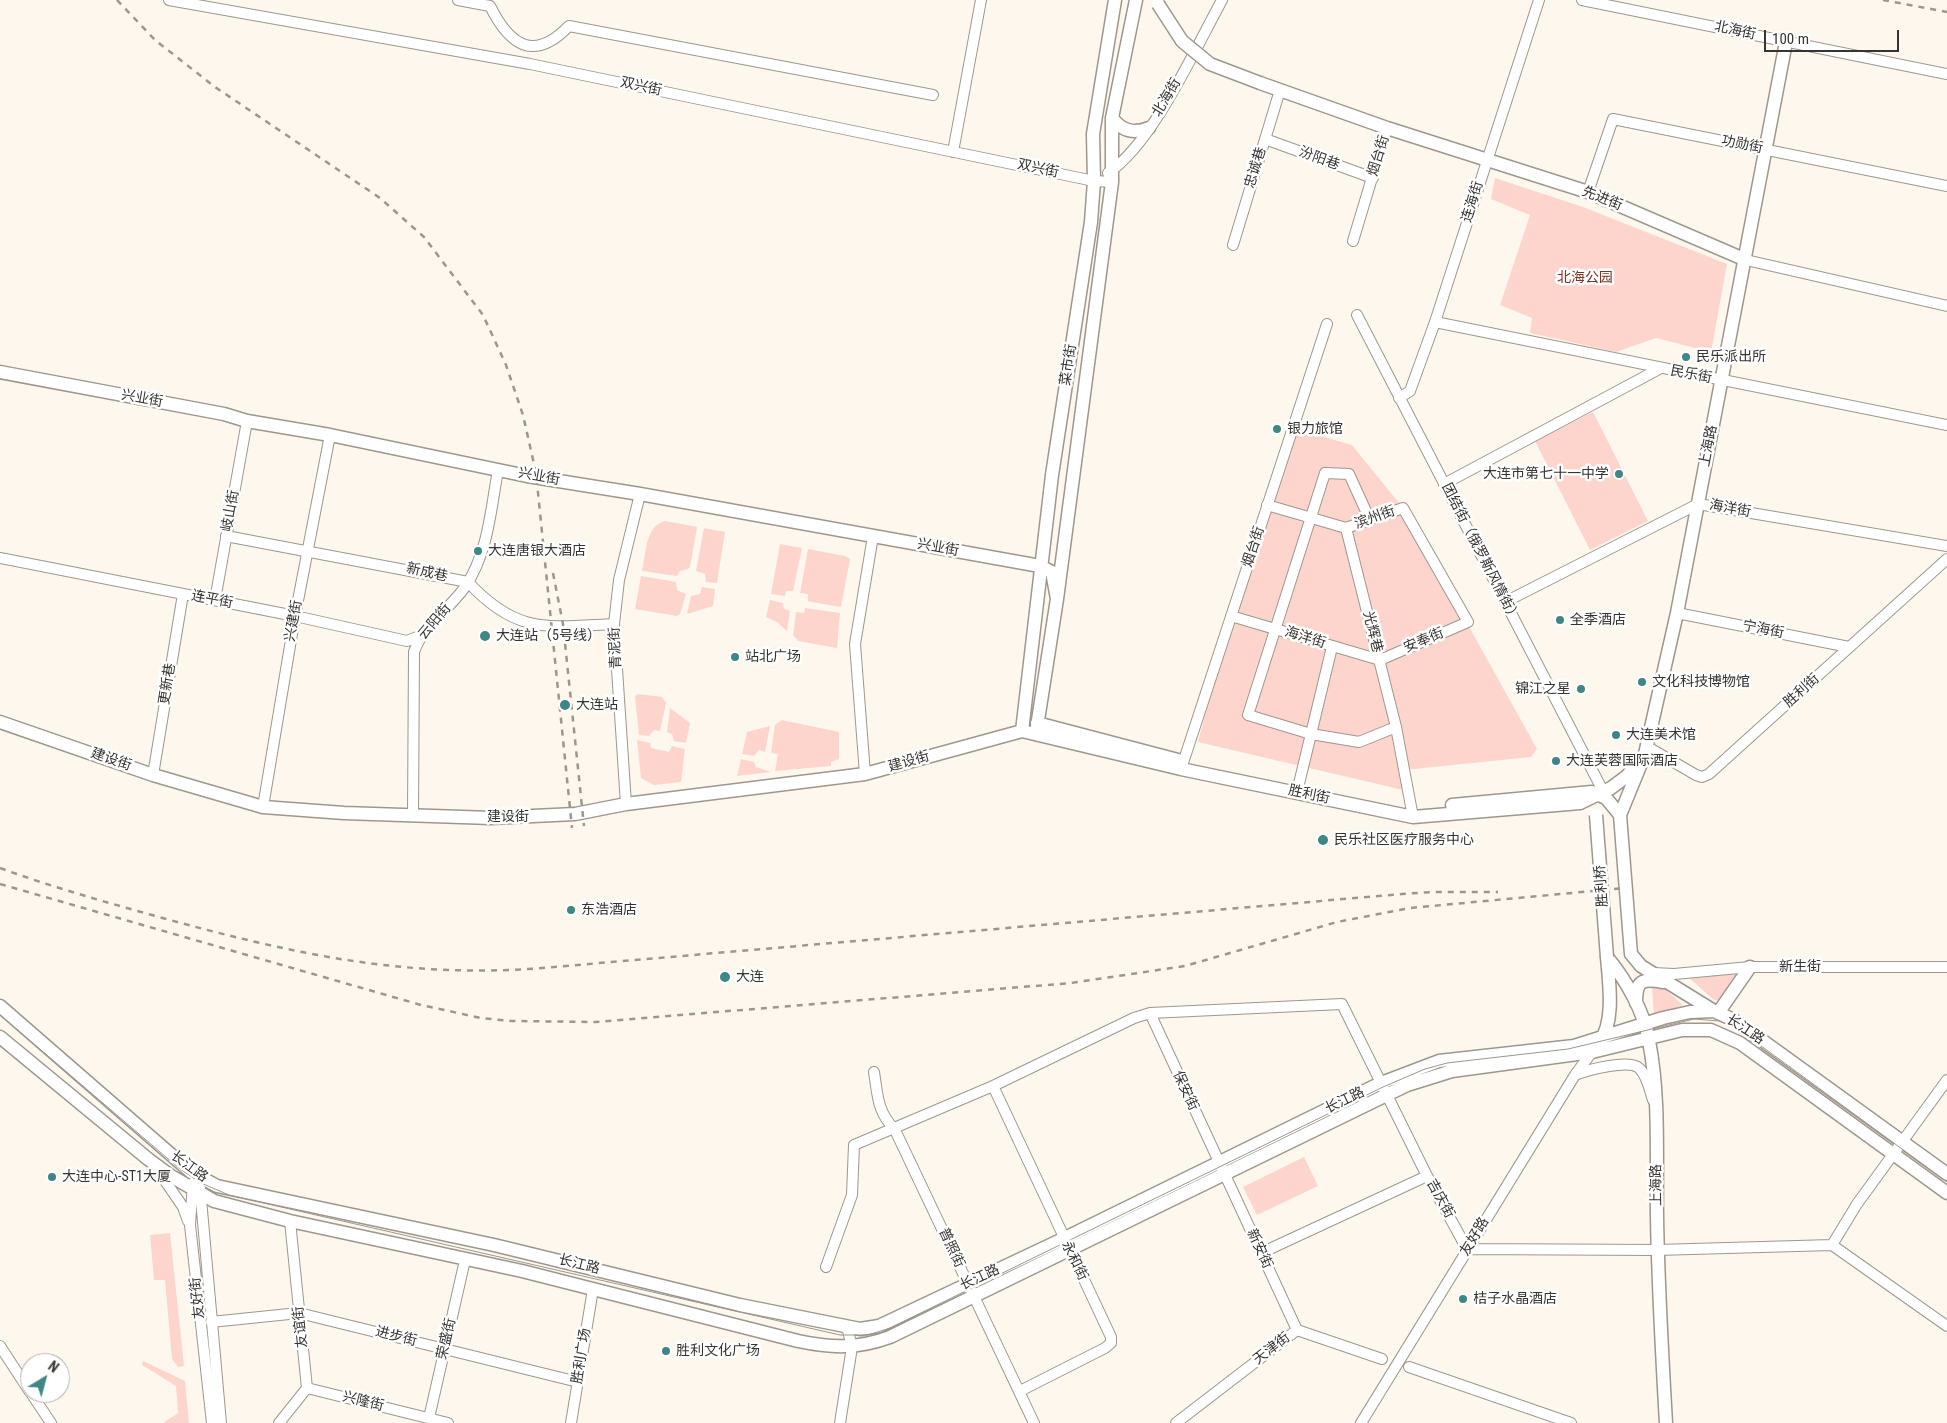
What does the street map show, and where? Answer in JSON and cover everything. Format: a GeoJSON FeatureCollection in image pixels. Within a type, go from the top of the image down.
{"type":"FeatureCollection","features":[{"type":"Feature","properties":{"kind":"main road","name":"菜市街"},"geometry":{"type":"LineString","coordinates":[[1022,731],[1040,566],[1091,222],[1094,181],[1092,134],[1115,0]]}},
{"type":"Feature","properties":{"kind":"main road"},"geometry":{"type":"LineString","coordinates":[[1036,728],[1057,599],[1112,176],[1112,118],[1136,0]]}},
{"type":"Feature","properties":{"kind":"main road","name":"先进街"},"geometry":{"type":"LineString","coordinates":[[1157,2],[1182,41],[1210,64],[1388,128],[1588,192],[1746,260]]}},
{"type":"Feature","properties":{"kind":"main road","name":"上海路"},"geometry":{"type":"LineString","coordinates":[[1620,815],[1646,750],[1677,613],[1746,260],[1786,42]]}},
{"type":"Feature","properties":{"kind":"main road"},"geometry":{"type":"LineString","coordinates":[[1112,118],[1117,125],[1132,132],[1140,132],[1149,128]]}},
{"type":"Feature","properties":{"kind":"main road","name":"兴业街"},"geometry":{"type":"LineString","coordinates":[[0,372],[224,414],[247,421],[330,435],[498,470],[1040,566]]}},
{"type":"Feature","properties":{"kind":"main road"},"geometry":{"type":"LineString","coordinates":[[1040,566],[1052,572],[1057,599]]}},
{"type":"Feature","properties":{"kind":"main road","name":"建设街"},"geometry":{"type":"LineString","coordinates":[[0,722],[153,775],[263,807],[344,813],[531,818],[576,814],[626,804],[865,774],[1022,731]]}},
{"type":"Feature","properties":{"kind":"main road","name":"胜利街"},"geometry":{"type":"LineString","coordinates":[[1022,731],[1036,728],[1182,765],[1412,813],[1580,803],[1600,793]]}},
{"type":"Feature","properties":{"kind":"main road"},"geometry":{"type":"LineString","coordinates":[[1620,815],[1614,806],[1600,793],[1627,776],[1646,750]]}},
{"type":"Feature","properties":{"kind":"main road","name":"胜利街"},"geometry":{"type":"LineString","coordinates":[[1412,813],[1592,792],[1600,793]]}},
{"type":"Feature","properties":{"kind":"main road","name":"胜利桥"},"geometry":{"type":"LineString","coordinates":[[1580,803],[1588,803],[1593,806],[1596,815],[1610,996],[1605,1037]]}},
{"type":"Feature","properties":{"kind":"main road","name":"胜利桥"},"geometry":{"type":"LineString","coordinates":[[1620,815],[1631,954],[1641,966],[1652,973]]}},
{"type":"Feature","properties":{"kind":"main road","name":"上海路"},"geometry":{"type":"LineString","coordinates":[[1607,957],[1618,971],[1636,1003],[1649,1040],[1656,1106],[1658,1250],[1666,1423]]}},
{"type":"Feature","properties":{"kind":"main road"},"geometry":{"type":"LineString","coordinates":[[1652,973],[1716,1012],[1750,967]]}},
{"type":"Feature","properties":{"kind":"main road"},"geometry":{"type":"LineString","coordinates":[[1636,1003],[1637,988],[1641,982],[1647,980],[1661,981],[1677,988]]}},
{"type":"Feature","properties":{"kind":"main road","name":"长江路"},"geometry":{"type":"LineString","coordinates":[[0,1006],[196,1176],[229,1190],[542,1256],[740,1305],[847,1327],[867,1329],[879,1326],[968,1284],[1066,1245]]}},
{"type":"Feature","properties":{"kind":"main road","name":"长江路"},"geometry":{"type":"LineString","coordinates":[[0,1037],[148,1159],[214,1202],[290,1221],[593,1289],[818,1345],[852,1347],[890,1337],[973,1296],[1066,1245],[1439,1061],[1574,1046],[1690,1012],[1716,1012],[1742,1025],[1898,1149],[1947,1193]]}},
{"type":"Feature","properties":{"kind":"main road","name":"长江路"},"geometry":{"type":"LineString","coordinates":[[1384,1089],[1452,1071],[1592,1052],[1692,1029],[1712,1030],[1740,1042],[1898,1149],[1947,1174]]}},
{"type":"Feature","properties":{"kind":"main road"},"geometry":{"type":"LineString","coordinates":[[1592,1052],[1605,1037]]}},
{"type":"Feature","properties":{"kind":"street","name":"双兴街"},"geometry":{"type":"LineString","coordinates":[[169,0],[530,64],[1094,181]]}},
{"type":"Feature","properties":{"kind":"street"},"geometry":{"type":"LineString","coordinates":[[458,0],[490,6],[504,31],[519,41],[533,47],[544,46],[569,26],[933,95]]}},
{"type":"Feature","properties":{"kind":"street"},"geometry":{"type":"LineString","coordinates":[[953,152],[981,0]]}},
{"type":"Feature","properties":{"kind":"street","name":"北海街"},"geometry":{"type":"LineString","coordinates":[[1094,181],[1112,176],[1135,150],[1222,0]]}},
{"type":"Feature","properties":{"kind":"street","name":"连海街"},"geometry":{"type":"LineString","coordinates":[[1400,398],[1410,391],[1435,322],[1539,0]]}},
{"type":"Feature","properties":{"kind":"street","name":"北海街"},"geometry":{"type":"LineString","coordinates":[[1582,0],[1947,74]]}},
{"type":"Feature","properties":{"kind":"street"},"geometry":{"type":"LineString","coordinates":[[530,64],[533,47]]}},
{"type":"Feature","properties":{"kind":"street","name":"忠诚巷"},"geometry":{"type":"LineString","coordinates":[[1232,245],[1280,90]]}},
{"type":"Feature","properties":{"kind":"street","name":"功勋街"},"geometry":{"type":"LineString","coordinates":[[1588,192],[1613,119],[1947,186]]}},
{"type":"Feature","properties":{"kind":"street","name":"烟台街"},"geometry":{"type":"LineString","coordinates":[[1354,241],[1388,128]]}},
{"type":"Feature","properties":{"kind":"street","name":"汾阳巷"},"geometry":{"type":"LineString","coordinates":[[1265,139],[1373,178]]}},
{"type":"Feature","properties":{"kind":"street","name":"先进街"},"geometry":{"type":"LineString","coordinates":[[1746,260],[1947,306]]}},
{"type":"Feature","properties":{"kind":"street","name":"团结街（俄罗斯风情街）"},"geometry":{"type":"LineString","coordinates":[[1357,316],[1505,602],[1600,793]]}},
{"type":"Feature","properties":{"kind":"street","name":"烟台街"},"geometry":{"type":"LineString","coordinates":[[1182,765],[1328,320]]}},
{"type":"Feature","properties":{"kind":"street","name":"民乐街"},"geometry":{"type":"LineString","coordinates":[[1435,322],[1722,382],[1947,425]]}},
{"type":"Feature","properties":{"kind":"street"},"geometry":{"type":"LineString","coordinates":[[1444,484],[1659,369]]}},
{"type":"Feature","properties":{"kind":"street","name":"岐山街"},"geometry":{"type":"LineString","coordinates":[[215,600],[247,421]]}},
{"type":"Feature","properties":{"kind":"street","name":"兴建街"},"geometry":{"type":"LineString","coordinates":[[263,807],[295,616],[330,435]]}},
{"type":"Feature","properties":{"kind":"street","name":"云阳街"},"geometry":{"type":"LineString","coordinates":[[413,814],[414,652],[422,634],[468,582],[478,563],[498,470]]}},
{"type":"Feature","properties":{"kind":"street"},"geometry":{"type":"LineString","coordinates":[[1370,520],[1349,474],[1325,473],[1248,715],[1311,734],[1359,742],[1396,727]]}},
{"type":"Feature","properties":{"kind":"street","name":"青泥街"},"geometry":{"type":"LineString","coordinates":[[626,804],[614,624],[619,580],[640,494]]}},
{"type":"Feature","properties":{"kind":"street","name":"海洋街"},"geometry":{"type":"LineString","coordinates":[[1505,602],[1698,504],[1947,546]]}},
{"type":"Feature","properties":{"kind":"street"},"geometry":{"type":"LineString","coordinates":[[1268,505],[1346,528]]}},
{"type":"Feature","properties":{"kind":"street","name":"滨州街"},"geometry":{"type":"LineString","coordinates":[[1346,528],[1403,508],[1468,622]]}},
{"type":"Feature","properties":{"kind":"street","name":"光辉巷"},"geometry":{"type":"LineString","coordinates":[[1346,528],[1396,727],[1412,813]]}},
{"type":"Feature","properties":{"kind":"street","name":"新成巷"},"geometry":{"type":"LineString","coordinates":[[226,536],[468,582]]}},
{"type":"Feature","properties":{"kind":"street"},"geometry":{"type":"LineString","coordinates":[[865,774],[855,644],[873,536]]}},
{"type":"Feature","properties":{"kind":"street","name":"连平街"},"geometry":{"type":"LineString","coordinates":[[0,558],[295,616],[407,641],[422,634]]}},
{"type":"Feature","properties":{"kind":"street","name":"胜利街"},"geometry":{"type":"LineString","coordinates":[[1646,750],[1696,775],[1702,777],[1710,774],[1947,559]]}},
{"type":"Feature","properties":{"kind":"street"},"geometry":{"type":"LineString","coordinates":[[468,582],[483,598],[518,621],[548,627],[614,624]]}},
{"type":"Feature","properties":{"kind":"street","name":"更新巷"},"geometry":{"type":"LineString","coordinates":[[153,775],[183,594]]}},
{"type":"Feature","properties":{"kind":"street","name":"宁海街"},"geometry":{"type":"LineString","coordinates":[[1677,613],[1849,647]]}},
{"type":"Feature","properties":{"kind":"street","name":"海洋街"},"geometry":{"type":"LineString","coordinates":[[1231,616],[1380,660]]}},
{"type":"Feature","properties":{"kind":"street","name":"安奉街"},"geometry":{"type":"LineString","coordinates":[[1380,660],[1468,622]]}},
{"type":"Feature","properties":{"kind":"street"},"geometry":{"type":"LineString","coordinates":[[1298,789],[1332,647]]}},
{"type":"Feature","properties":{"kind":"street","name":"新生街"},"geometry":{"type":"LineString","coordinates":[[1652,973],[1674,974],[1750,967],[1947,967]]}},
{"type":"Feature","properties":{"kind":"street","name":"吉庆街"},"geometry":{"type":"LineString","coordinates":[[1150,1013],[1342,1004],[1427,1176],[1467,1249]]}},
{"type":"Feature","properties":{"kind":"street"},"geometry":{"type":"LineString","coordinates":[[826,1267],[852,1195],[854,1145],[895,1130],[993,1086],[1134,1018],[1150,1013]]}},
{"type":"Feature","properties":{"kind":"street","name":"保安街"},"geometry":{"type":"LineString","coordinates":[[1150,1013],[1221,1169]]}},
{"type":"Feature","properties":{"kind":"street","name":"友好路"},"geometry":{"type":"LineString","coordinates":[[1361,1423],[1575,1075],[1592,1052]]}},
{"type":"Feature","properties":{"kind":"street"},"geometry":{"type":"LineString","coordinates":[[1575,1075],[1584,1071],[1631,1064],[1640,1069],[1656,1106]]}},
{"type":"Feature","properties":{"kind":"street","name":"普照街"},"geometry":{"type":"LineString","coordinates":[[874,1072],[879,1105],[884,1118],[895,1130],[1034,1423]]}},
{"type":"Feature","properties":{"kind":"street"},"geometry":{"type":"LineString","coordinates":[[1832,1245],[1858,1204],[1947,1080]]}},
{"type":"Feature","properties":{"kind":"street","name":"永和街"},"geometry":{"type":"LineString","coordinates":[[993,1086],[1108,1331],[1111,1343],[1105,1348],[1020,1391]]}},
{"type":"Feature","properties":{"kind":"street"},"geometry":{"type":"LineString","coordinates":[[148,1159],[181,1204],[190,1224]]}},
{"type":"Feature","properties":{"kind":"street","name":"新安街"},"geometry":{"type":"LineString","coordinates":[[1221,1169],[1297,1330]]}},
{"type":"Feature","properties":{"kind":"street","name":"友好街"},"geometry":{"type":"LineString","coordinates":[[196,1176],[193,1179],[211,1322],[214,1422]]}},
{"type":"Feature","properties":{"kind":"street"},"geometry":{"type":"LineString","coordinates":[[1261,1252],[1427,1176]]}},
{"type":"Feature","properties":{"kind":"street","name":"友好街"},"geometry":{"type":"LineString","coordinates":[[196,1191],[190,1224],[214,1422]]}},
{"type":"Feature","properties":{"kind":"street","name":"友谊街"},"geometry":{"type":"LineString","coordinates":[[290,1221],[307,1388]]}},
{"type":"Feature","properties":{"kind":"street"},"geometry":{"type":"LineString","coordinates":[[1467,1249],[1658,1250],[1832,1245],[1947,1326]]}},
{"type":"Feature","properties":{"kind":"street","name":"荣盛街"},"geometry":{"type":"LineString","coordinates":[[428,1418],[465,1260]]}},
{"type":"Feature","properties":{"kind":"street","name":"胜利广场"},"geometry":{"type":"LineString","coordinates":[[571,1423],[593,1289]]}},
{"type":"Feature","properties":{"kind":"street","name":"进步街"},"geometry":{"type":"LineString","coordinates":[[211,1322],[299,1313],[578,1382]]}},
{"type":"Feature","properties":{"kind":"street"},"geometry":{"type":"LineString","coordinates":[[840,1423],[852,1347],[847,1327]]}},
{"type":"Feature","properties":{"kind":"street","name":"天津街"},"geometry":{"type":"LineString","coordinates":[[1176,1423],[1297,1330],[1382,1359]]}},
{"type":"Feature","properties":{"kind":"street"},"geometry":{"type":"LineString","coordinates":[[0,1346],[20,1377]]}},
{"type":"Feature","properties":{"kind":"street"},"geometry":{"type":"LineString","coordinates":[[1409,1367],[1571,1423]]}},
{"type":"Feature","properties":{"kind":"street"},"geometry":{"type":"LineString","coordinates":[[279,1423],[307,1388]]}},
{"type":"Feature","properties":{"kind":"street","name":"兴隆街"},"geometry":{"type":"LineString","coordinates":[[307,1388],[448,1423]]}},
{"type":"Feature","properties":{"kind":"street"},"geometry":{"type":"LineString","coordinates":[[37,1403],[50,1423]]}},
{"type":"Feature","properties":{"kind":"green space","name":"北海公园"},"geometry":{"type":"Polygon","coordinates":[[[1495,178],[1583,207],[1727,264],[1711,352],[1656,338],[1616,352],[1530,333],[1532,318],[1500,305],[1530,215],[1491,199],[1495,178]]]}},
{"type":"Feature","properties":{"kind":"green space"},"geometry":{"type":"Polygon","coordinates":[[[1593,412],[1648,521],[1590,550],[1535,441],[1593,412]]]}},
{"type":"Feature","properties":{"kind":"green space"},"geometry":{"type":"Polygon","coordinates":[[[1293,428],[1352,445],[1403,508],[1537,749],[1531,757],[1404,770],[1399,773],[1403,790],[1198,742],[1231,616],[1293,428]]]}},
{"type":"Feature","properties":{"kind":"green space"},"geometry":{"type":"Polygon","coordinates":[[[665,521],[697,527],[690,567],[680,571],[677,576],[642,571],[650,535],[658,524],[665,521]]]}},
{"type":"Feature","properties":{"kind":"green space"},"geometry":{"type":"Polygon","coordinates":[[[704,528],[725,532],[717,583],[706,582],[705,574],[696,571],[704,528]]]}},
{"type":"Feature","properties":{"kind":"green space"},"geometry":{"type":"Polygon","coordinates":[[[780,544],[802,548],[793,591],[786,591],[785,596],[771,594],[780,544]]]}},
{"type":"Feature","properties":{"kind":"green space"},"geometry":{"type":"Polygon","coordinates":[[[808,549],[845,556],[850,559],[841,607],[808,601],[808,594],[800,593],[808,549]]]}},
{"type":"Feature","properties":{"kind":"green space"},"geometry":{"type":"Polygon","coordinates":[[[641,576],[676,582],[677,590],[686,594],[680,614],[677,616],[635,609],[641,576]]]}},
{"type":"Feature","properties":{"kind":"green space"},"geometry":{"type":"Polygon","coordinates":[[[702,587],[715,589],[713,606],[687,614],[691,596],[700,594],[702,587]]]}},
{"type":"Feature","properties":{"kind":"green space"},"geometry":{"type":"Polygon","coordinates":[[[770,600],[783,603],[784,609],[790,611],[787,631],[777,622],[766,617],[770,600]]]}},
{"type":"Feature","properties":{"kind":"green space"},"geometry":{"type":"Polygon","coordinates":[[[805,608],[840,613],[837,648],[798,641],[793,635],[796,612],[804,613],[805,608]]]}},
{"type":"Feature","properties":{"kind":"green space"},"geometry":{"type":"Polygon","coordinates":[[[638,694],[662,697],[666,703],[660,731],[654,730],[649,736],[639,735],[635,696],[638,694]]]}},
{"type":"Feature","properties":{"kind":"green space"},"geometry":{"type":"Polygon","coordinates":[[[670,708],[690,723],[686,743],[674,741],[672,734],[667,732],[670,708]]]}},
{"type":"Feature","properties":{"kind":"green space"},"geometry":{"type":"Polygon","coordinates":[[[782,720],[839,732],[839,759],[831,762],[831,766],[775,771],[778,754],[771,753],[775,725],[782,720]]]}},
{"type":"Feature","properties":{"kind":"green space"},"geometry":{"type":"Polygon","coordinates":[[[770,726],[765,752],[759,750],[754,756],[742,754],[747,732],[770,726]]]}},
{"type":"Feature","properties":{"kind":"green space"},"geometry":{"type":"Polygon","coordinates":[[[637,740],[650,743],[651,748],[669,752],[672,746],[685,749],[681,782],[654,785],[641,778],[637,740]]]}},
{"type":"Feature","properties":{"kind":"green space"},"geometry":{"type":"Polygon","coordinates":[[[741,759],[754,762],[756,767],[771,772],[737,776],[741,759]]]}},
{"type":"Feature","properties":{"kind":"green space"},"geometry":{"type":"Polygon","coordinates":[[[1739,974],[1722,1000],[1714,1000],[1687,976],[1739,974]]]}},
{"type":"Feature","properties":{"kind":"green space"},"geometry":{"type":"Polygon","coordinates":[[[1660,985],[1683,1005],[1654,1016],[1652,988],[1660,985]]]}},
{"type":"Feature","properties":{"kind":"green space"},"geometry":{"type":"Polygon","coordinates":[[[1304,1157],[1318,1186],[1257,1215],[1243,1187],[1304,1157]]]}},
{"type":"Feature","properties":{"kind":"green space"},"geometry":{"type":"Polygon","coordinates":[[[170,1233],[184,1366],[178,1367],[172,1359],[165,1280],[154,1280],[150,1235],[170,1233]]]}},
{"type":"Feature","properties":{"kind":"green space"},"geometry":{"type":"Polygon","coordinates":[[[143,1361],[185,1381],[189,1423],[163,1423],[178,1413],[176,1386],[142,1365],[143,1361]]]}},
{"type":"Feature","properties":{"kind":"tram line"},"geometry":{"type":"LineString","coordinates":[[0,1015],[180,1169],[201,1183],[229,1195],[840,1335],[868,1335],[890,1328],[1383,1087],[1425,1069],[1447,1063],[1568,1049],[1694,1019],[1719,1021],[1738,1029],[1947,1182]]}},
{"type":"Feature","properties":{"kind":"railway"},"geometry":{"type":"LineString","coordinates":[[117,0],[155,40],[215,87],[380,198],[424,237],[483,315],[506,365],[523,415],[536,473],[572,828]]}},
{"type":"Feature","properties":{"kind":"railway"},"geometry":{"type":"LineString","coordinates":[[1883,0],[1947,12]]}},
{"type":"Feature","properties":{"kind":"railway"},"geometry":{"type":"LineString","coordinates":[[553,573],[563,624],[584,826]]}},
{"type":"Feature","properties":{"kind":"railway"},"geometry":{"type":"LineString","coordinates":[[0,868],[99,900],[255,942],[348,960],[442,970],[542,968],[1402,894],[1498,892]]}},
{"type":"Feature","properties":{"kind":"railway"},"geometry":{"type":"LineString","coordinates":[[0,884],[421,1005],[481,1018],[511,1021],[595,1022],[1071,983],[1185,966],[1337,922],[1410,908],[1625,888]]}},
{"type":"Feature","properties":{"kind":"place","name":"民乐派出所"},"geometry":{"type":"Point","coordinates":[1686,357]}},
{"type":"Feature","properties":{"kind":"place","name":"银力旅馆"},"geometry":{"type":"Point","coordinates":[1277,429]}},
{"type":"Feature","properties":{"kind":"place","name":"大连市第七十一中学"},"geometry":{"type":"Point","coordinates":[1619,474]}},
{"type":"Feature","properties":{"kind":"place","name":"大连唐银大酒店"},"geometry":{"type":"Point","coordinates":[478,551]}},
{"type":"Feature","properties":{"kind":"place","name":"全季酒店"},"geometry":{"type":"Point","coordinates":[1560,620]}},
{"type":"Feature","properties":{"kind":"place","name":"大连站（5号线）"},"geometry":{"type":"Point","coordinates":[485,636]}},
{"type":"Feature","properties":{"kind":"place","name":"站北广场"},"geometry":{"type":"Point","coordinates":[735,657]}},
{"type":"Feature","properties":{"kind":"place","name":"文化科技博物馆"},"geometry":{"type":"Point","coordinates":[1642,682]}},
{"type":"Feature","properties":{"kind":"place","name":"锦江之星"},"geometry":{"type":"Point","coordinates":[1581,689]}},
{"type":"Feature","properties":{"kind":"place","name":"大连站"},"geometry":{"type":"Point","coordinates":[565,705]}},
{"type":"Feature","properties":{"kind":"place","name":"大连美术馆"},"geometry":{"type":"Point","coordinates":[1616,735]}},
{"type":"Feature","properties":{"kind":"place","name":"大连芙蓉国际酒店"},"geometry":{"type":"Point","coordinates":[1556,761]}},
{"type":"Feature","properties":{"kind":"place","name":"民乐社区医疗服务中心"},"geometry":{"type":"Point","coordinates":[1323,840]}},
{"type":"Feature","properties":{"kind":"place","name":"东浩酒店"},"geometry":{"type":"Point","coordinates":[571,910]}},
{"type":"Feature","properties":{"kind":"place","name":"大连"},"geometry":{"type":"Point","coordinates":[725,977]}},
{"type":"Feature","properties":{"kind":"place","name":"大连中心-ST1大厦"},"geometry":{"type":"Point","coordinates":[52,1177]}},
{"type":"Feature","properties":{"kind":"place","name":"桔子水晶酒店"},"geometry":{"type":"Point","coordinates":[1463,1299]}},
{"type":"Feature","properties":{"kind":"place","name":"胜利文化广场"},"geometry":{"type":"Point","coordinates":[666,1351]}}]}
